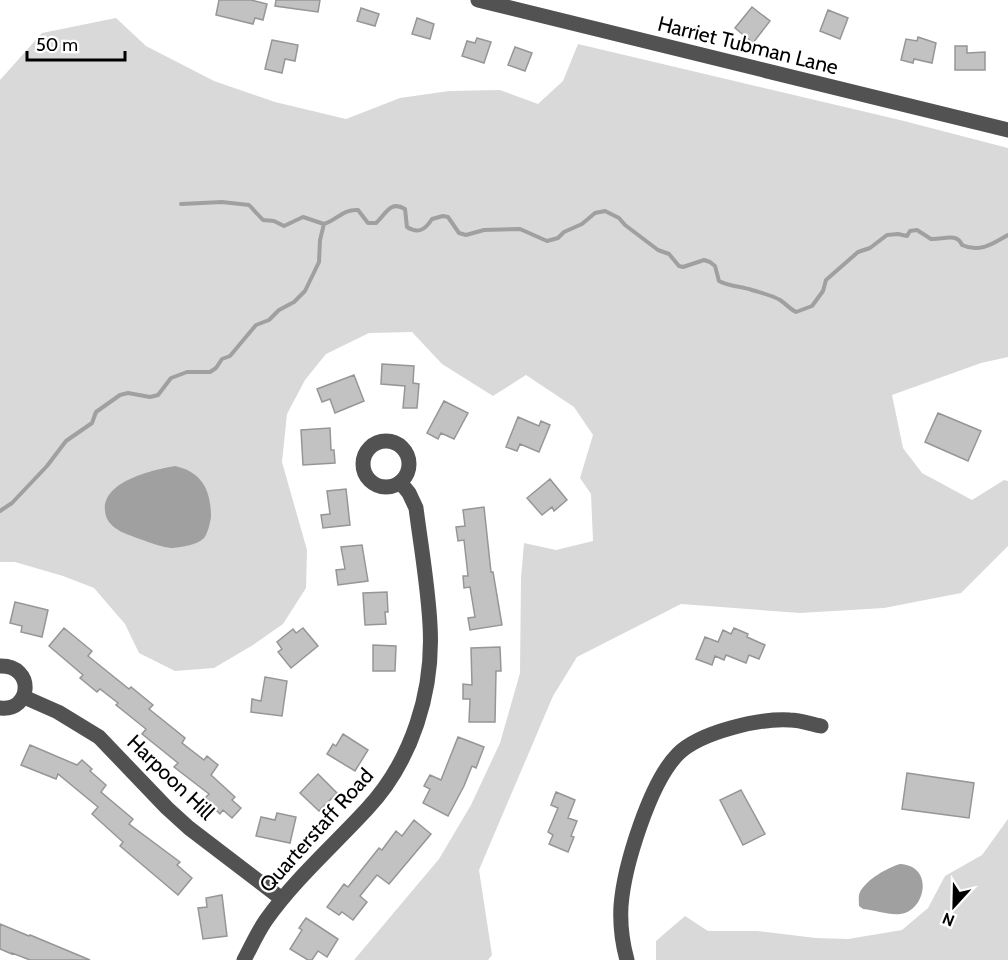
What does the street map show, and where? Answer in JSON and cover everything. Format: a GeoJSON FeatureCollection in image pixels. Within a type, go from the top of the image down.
{"type":"FeatureCollection","features":[{"type":"Feature","properties":{"kind":"street","name":"Harriet Tubman Lane"},"geometry":{"type":"LineString","coordinates":[[478,0],[1008,130]]}},
{"type":"Feature","properties":{"kind":"street","name":"Quarterstaff Road"},"geometry":{"type":"LineString","coordinates":[[244,960],[264,922],[282,899],[386,787],[408,749],[418,719],[429,670],[430,626],[416,508],[409,493],[400,482]]}},
{"type":"Feature","properties":{"kind":"street"},"geometry":{"type":"LineString","coordinates":[[0,666],[8,666],[21,674],[26,689],[24,697],[14,707],[0,708]]}},
{"type":"Feature","properties":{"kind":"street","name":"Harpoon Hill"},"geometry":{"type":"LineString","coordinates":[[24,697],[58,712],[99,737],[189,828],[282,899]]}},
{"type":"Feature","properties":{"kind":"street"},"geometry":{"type":"LineString","coordinates":[[627,960],[620,927],[622,890],[627,866],[648,807],[661,779],[674,759],[689,745],[703,737],[735,727],[770,720],[790,720],[821,726]]}},
{"type":"Feature","properties":{"kind":"shaded area"},"geometry":{"type":"Polygon","coordinates":[[[116,18],[146,46],[214,81],[275,102],[346,119],[400,98],[449,91],[500,90],[538,104],[563,81],[578,44],[900,120],[1008,148],[1008,357],[981,363],[892,395],[903,448],[922,473],[972,500],[1004,480],[1008,481],[1008,546],[961,593],[884,608],[800,613],[681,604],[577,657],[553,696],[479,870],[492,955],[488,960],[354,960],[439,859],[471,805],[500,743],[520,673],[521,578],[524,543],[556,550],[593,541],[591,494],[580,478],[593,435],[574,407],[526,375],[493,396],[442,364],[412,332],[369,333],[326,354],[305,380],[287,414],[282,462],[307,550],[306,588],[283,624],[214,668],[175,671],[139,653],[125,624],[94,588],[15,562],[0,562],[0,80],[42,33],[116,18]]]}},
{"type":"Feature","properties":{"kind":"shaded area"},"geometry":{"type":"Polygon","coordinates":[[[175,466],[192,473],[207,491],[211,517],[204,538],[189,545],[168,548],[125,533],[110,523],[105,511],[106,501],[112,492],[120,485],[142,474],[175,466]]]}},
{"type":"Feature","properties":{"kind":"shaded area"},"geometry":{"type":"Polygon","coordinates":[[[1008,819],[1008,960],[656,960],[656,941],[685,916],[708,931],[757,931],[816,938],[848,939],[902,930],[928,908],[945,876],[982,855],[1008,819]]]}},
{"type":"Feature","properties":{"kind":"shaded area"},"geometry":{"type":"Polygon","coordinates":[[[900,864],[911,866],[922,879],[923,887],[918,903],[905,913],[895,914],[863,909],[859,906],[859,894],[863,887],[883,871],[900,864]]]}},
{"type":"Feature","properties":{"kind":"building"},"geometry":{"type":"Polygon","coordinates":[[[219,0],[251,0],[267,4],[263,20],[255,18],[253,24],[216,15],[219,0]]]}},
{"type":"Feature","properties":{"kind":"building"},"geometry":{"type":"Polygon","coordinates":[[[276,0],[320,0],[318,12],[275,6],[276,0]]]}},
{"type":"Feature","properties":{"kind":"building"},"geometry":{"type":"Polygon","coordinates":[[[752,7],[770,21],[753,43],[735,28],[752,7]]]}},
{"type":"Feature","properties":{"kind":"building"},"geometry":{"type":"Polygon","coordinates":[[[361,8],[379,14],[375,26],[357,21],[361,8]]]}},
{"type":"Feature","properties":{"kind":"building"},"geometry":{"type":"Polygon","coordinates":[[[828,10],[848,18],[840,39],[820,31],[828,10]]]}},
{"type":"Feature","properties":{"kind":"building"},"geometry":{"type":"Polygon","coordinates":[[[417,18],[434,24],[430,39],[412,34],[417,18]]]}},
{"type":"Feature","properties":{"kind":"building"},"geometry":{"type":"Polygon","coordinates":[[[918,37],[936,43],[932,63],[914,59],[913,63],[901,60],[906,39],[917,41],[918,37]]]}},
{"type":"Feature","properties":{"kind":"building"},"geometry":{"type":"Polygon","coordinates":[[[477,38],[491,42],[484,63],[462,56],[467,41],[475,43],[477,38]]]}},
{"type":"Feature","properties":{"kind":"building"},"geometry":{"type":"Polygon","coordinates":[[[272,40],[298,45],[295,61],[285,59],[282,73],[265,69],[272,40]]]}},
{"type":"Feature","properties":{"kind":"building"},"geometry":{"type":"Polygon","coordinates":[[[955,46],[967,46],[967,53],[985,52],[985,70],[955,70],[955,46]]]}},
{"type":"Feature","properties":{"kind":"building"},"geometry":{"type":"Polygon","coordinates":[[[515,47],[532,53],[525,71],[508,65],[515,47]]]}},
{"type":"Feature","properties":{"kind":"building"},"geometry":{"type":"Polygon","coordinates":[[[382,364],[414,366],[413,383],[419,384],[417,408],[403,408],[405,386],[381,384],[382,364]]]}},
{"type":"Feature","properties":{"kind":"building"},"geometry":{"type":"Polygon","coordinates":[[[354,375],[364,401],[335,413],[330,399],[322,402],[317,389],[354,375]]]}},
{"type":"Feature","properties":{"kind":"building"},"geometry":{"type":"Polygon","coordinates":[[[444,401],[468,413],[454,439],[441,433],[438,439],[427,433],[444,401]]]}},
{"type":"Feature","properties":{"kind":"building"},"geometry":{"type":"Polygon","coordinates":[[[938,413],[981,431],[968,461],[925,442],[938,413]]]}},
{"type":"Feature","properties":{"kind":"building"},"geometry":{"type":"Polygon","coordinates":[[[518,417],[539,426],[541,421],[550,425],[539,452],[520,444],[517,451],[506,447],[518,417]]]}},
{"type":"Feature","properties":{"kind":"building"},"geometry":{"type":"Polygon","coordinates":[[[330,428],[331,450],[334,450],[335,463],[303,465],[301,430],[330,428]]]}},
{"type":"Feature","properties":{"kind":"building"},"geometry":{"type":"Polygon","coordinates":[[[550,479],[567,500],[554,511],[552,507],[542,515],[527,498],[550,479]]]}},
{"type":"Feature","properties":{"kind":"building"},"geometry":{"type":"Polygon","coordinates":[[[346,489],[350,525],[323,528],[321,515],[330,514],[327,491],[346,489]]]}},
{"type":"Feature","properties":{"kind":"building"},"geometry":{"type":"Polygon","coordinates":[[[484,507],[491,572],[493,572],[502,625],[470,630],[468,618],[475,617],[470,587],[464,588],[463,576],[468,576],[464,540],[458,541],[456,527],[465,526],[463,510],[484,507]]]}},
{"type":"Feature","properties":{"kind":"building"},"geometry":{"type":"Polygon","coordinates":[[[362,545],[368,581],[338,585],[336,570],[345,569],[341,547],[362,545]]]}},
{"type":"Feature","properties":{"kind":"building"},"geometry":{"type":"Polygon","coordinates":[[[387,592],[386,624],[365,625],[363,593],[387,592]]]}},
{"type":"Feature","properties":{"kind":"building"},"geometry":{"type":"Polygon","coordinates":[[[15,602],[48,610],[42,637],[21,632],[22,626],[10,623],[15,602]]]}},
{"type":"Feature","properties":{"kind":"building"},"geometry":{"type":"Polygon","coordinates":[[[64,628],[92,651],[88,656],[153,705],[149,709],[185,738],[182,743],[204,760],[207,756],[218,765],[211,775],[235,797],[232,800],[241,808],[232,818],[223,810],[220,814],[204,799],[209,794],[174,767],[178,763],[142,734],[146,729],[100,689],[97,692],[80,678],[83,675],[49,646],[64,628]]]}},
{"type":"Feature","properties":{"kind":"building"},"geometry":{"type":"Polygon","coordinates":[[[303,628],[318,646],[291,668],[278,652],[282,649],[277,642],[293,629],[296,633],[303,628]]]}},
{"type":"Feature","properties":{"kind":"building"},"geometry":{"type":"Polygon","coordinates":[[[734,628],[765,645],[759,659],[749,655],[746,663],[726,655],[724,660],[715,656],[712,665],[696,659],[705,637],[718,642],[723,630],[731,634],[734,628]]]}},
{"type":"Feature","properties":{"kind":"building"},"geometry":{"type":"Polygon","coordinates":[[[373,645],[396,646],[395,671],[373,671],[373,645]]]}},
{"type":"Feature","properties":{"kind":"building"},"geometry":{"type":"Polygon","coordinates":[[[500,647],[501,671],[496,671],[495,722],[469,722],[470,699],[463,699],[463,684],[472,685],[471,648],[500,647]]]}},
{"type":"Feature","properties":{"kind":"building"},"geometry":{"type":"Polygon","coordinates":[[[265,677],[287,681],[282,716],[251,712],[252,699],[261,701],[265,677]]]}},
{"type":"Feature","properties":{"kind":"building"},"geometry":{"type":"Polygon","coordinates":[[[343,734],[368,750],[355,771],[327,754],[333,744],[336,746],[343,734]]]}},
{"type":"Feature","properties":{"kind":"building"},"geometry":{"type":"Polygon","coordinates":[[[458,737],[484,747],[476,768],[472,766],[448,816],[423,803],[430,789],[424,786],[430,775],[441,780],[458,737]]]}},
{"type":"Feature","properties":{"kind":"building"},"geometry":{"type":"Polygon","coordinates":[[[30,745],[77,765],[82,760],[92,769],[90,771],[106,785],[101,792],[133,819],[129,824],[180,862],[177,865],[192,878],[178,895],[120,846],[123,842],[92,814],[98,807],[58,774],[56,779],[21,765],[30,745]]]}},
{"type":"Feature","properties":{"kind":"building"},"geometry":{"type":"Polygon","coordinates":[[[907,773],[974,783],[969,818],[902,809],[907,773]]]}},
{"type":"Feature","properties":{"kind":"building"},"geometry":{"type":"Polygon","coordinates":[[[318,774],[337,793],[319,811],[300,793],[318,774]]]}},
{"type":"Feature","properties":{"kind":"building"},"geometry":{"type":"Polygon","coordinates":[[[741,790],[765,834],[743,845],[720,800],[741,790]]]}},
{"type":"Feature","properties":{"kind":"building"},"geometry":{"type":"Polygon","coordinates":[[[556,792],[575,800],[568,818],[577,821],[568,852],[549,844],[553,835],[548,832],[558,808],[551,805],[556,792]]]}},
{"type":"Feature","properties":{"kind":"building"},"geometry":{"type":"Polygon","coordinates":[[[277,813],[296,817],[290,843],[256,836],[261,817],[275,820],[277,813]]]}},
{"type":"Feature","properties":{"kind":"building"},"geometry":{"type":"Polygon","coordinates":[[[414,820],[431,834],[389,884],[377,875],[360,896],[367,902],[353,920],[342,912],[339,915],[327,907],[344,884],[348,887],[379,848],[382,850],[396,831],[402,836],[414,820]]]}},
{"type":"Feature","properties":{"kind":"building"},"geometry":{"type":"Polygon","coordinates":[[[222,895],[227,936],[203,939],[198,908],[207,907],[206,898],[222,895]]]}},
{"type":"Feature","properties":{"kind":"building"},"geometry":{"type":"Polygon","coordinates":[[[306,918],[338,939],[327,957],[318,951],[312,960],[308,960],[290,949],[302,930],[299,928],[306,918]]]}},
{"type":"Feature","properties":{"kind":"building"},"geometry":{"type":"Polygon","coordinates":[[[0,924],[90,960],[30,960],[12,954],[0,949],[0,924]]]}},
{"type":"Feature","properties":{"kind":"waterway"},"geometry":{"type":"LineString","coordinates":[[181,204],[222,202],[249,205],[263,220],[274,221],[284,226],[303,217],[324,224],[353,210],[358,210],[368,223],[376,223],[389,209],[396,206],[405,209],[407,227],[415,230],[421,230],[432,219],[443,216],[448,217],[459,233],[466,235],[484,230],[520,229],[547,241],[558,238],[564,232],[582,224],[595,213],[605,211],[619,218],[658,250],[669,254],[679,266],[683,267],[704,260],[710,262],[715,266],[719,281],[774,297],[796,312],[812,306],[823,291],[826,280],[858,252],[870,248],[887,235],[907,236],[910,231],[917,230],[931,239],[953,238],[960,241],[962,245],[974,248],[991,244],[1008,235]]}},
{"type":"Feature","properties":{"kind":"waterway"},"geometry":{"type":"LineString","coordinates":[[0,511],[12,503],[47,466],[66,441],[92,423],[96,412],[120,395],[128,393],[150,397],[158,395],[171,378],[187,372],[210,372],[222,359],[230,356],[256,325],[269,320],[279,310],[294,302],[305,291],[319,262],[320,240],[324,224]]}}]}
